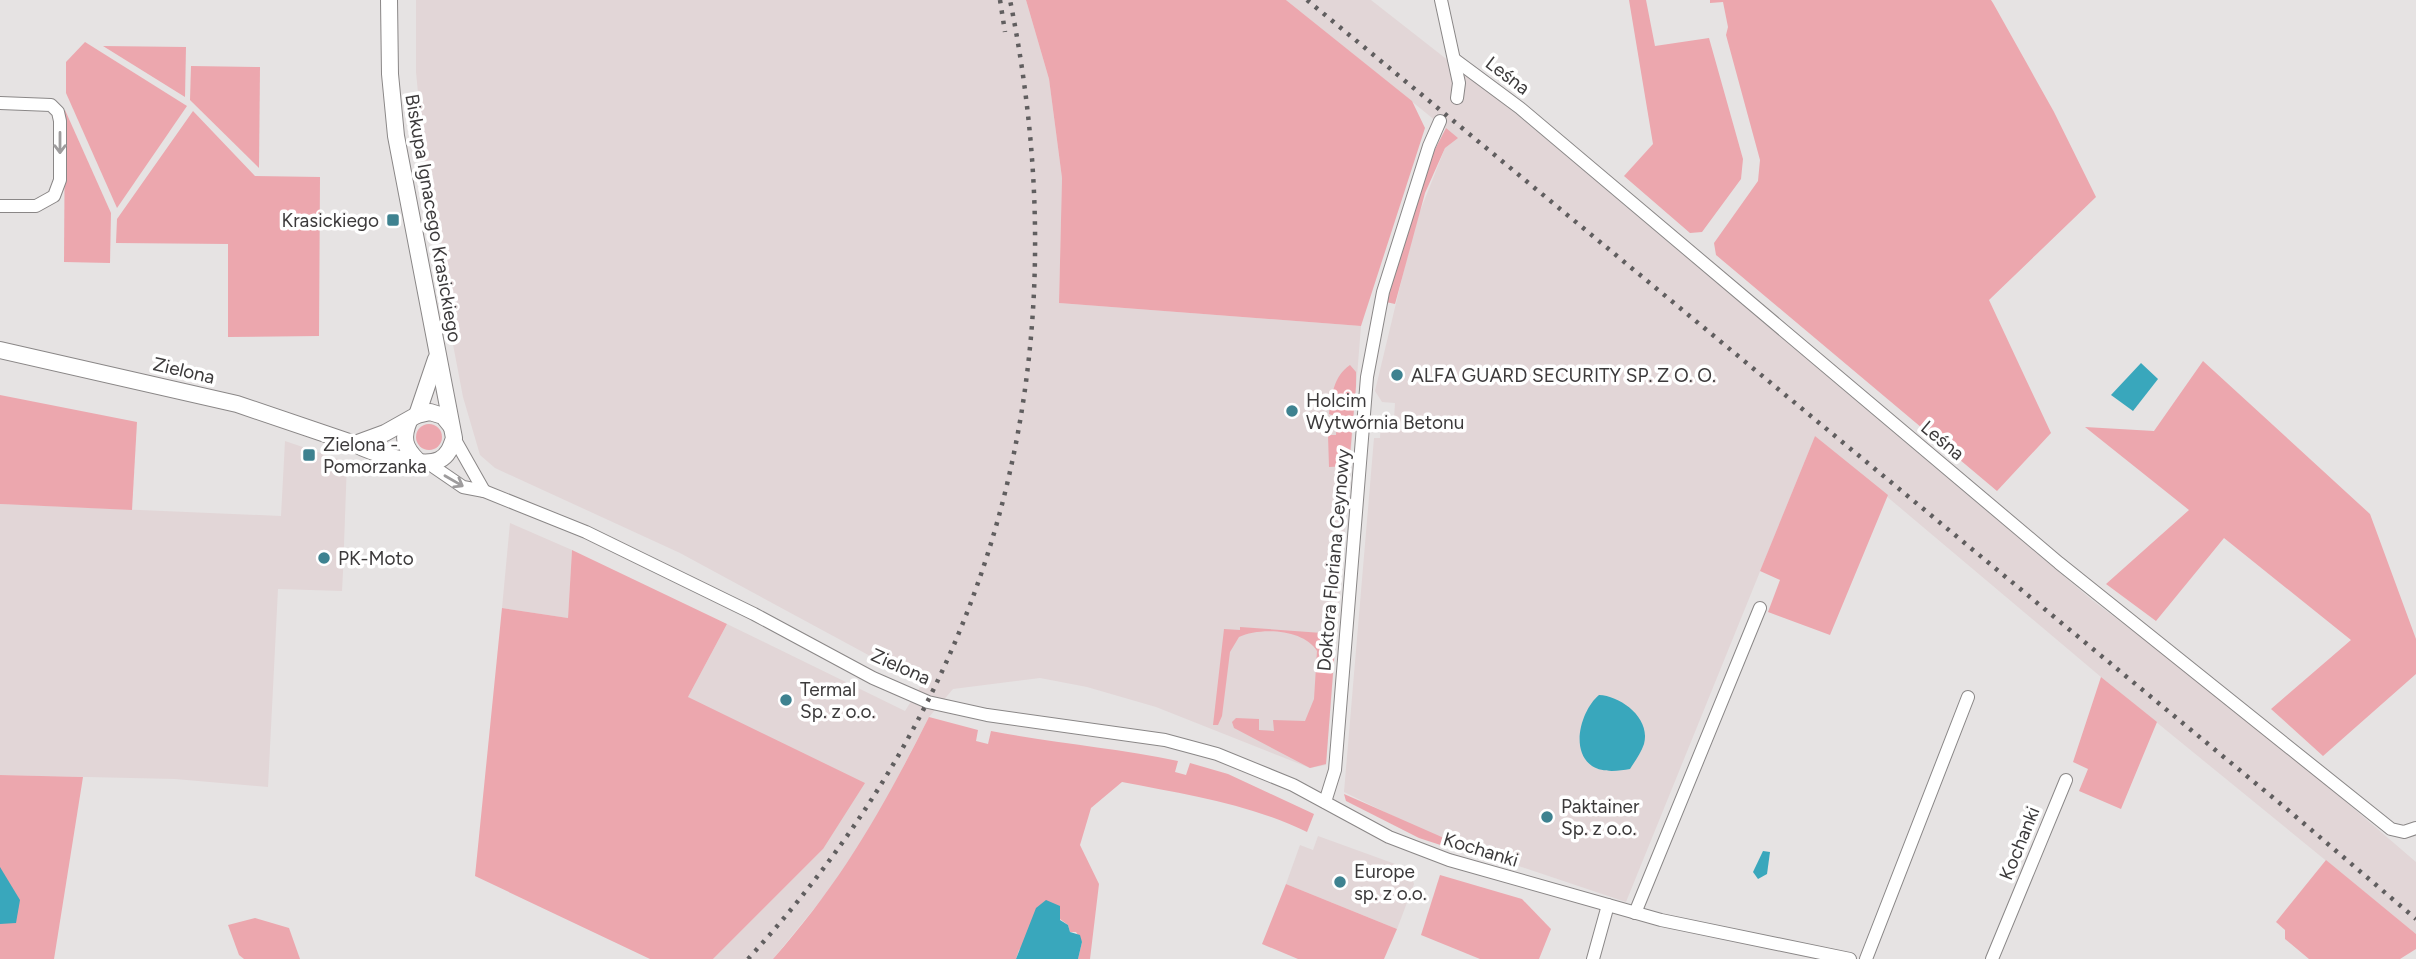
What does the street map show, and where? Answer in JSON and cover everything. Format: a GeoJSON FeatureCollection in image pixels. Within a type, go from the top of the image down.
{"type":"FeatureCollection","features":[{"type":"Feature","properties":{"kind":"street","name":"Biskupa Ignacego Krasickiego"},"geometry":{"type":"LineString","coordinates":[[389,0],[390,74],[396,136],[436,359],[453,432]]}},
{"type":"Feature","properties":{"kind":"street"},"geometry":{"type":"LineString","coordinates":[[1441,0],[1459,83],[1457,98]]}},
{"type":"Feature","properties":{"kind":"street","name":"Leśna"},"geometry":{"type":"LineString","coordinates":[[1454,59],[1520,108],[2059,562],[2391,829],[2404,832],[2416,828]]}},
{"type":"Feature","properties":{"kind":"street"},"geometry":{"type":"LineString","coordinates":[[0,103],[51,104],[58,112],[60,121],[60,180],[54,196],[36,206],[0,206]]}},
{"type":"Feature","properties":{"kind":"street","name":"Doktora Floriana Ceynowy"},"geometry":{"type":"LineString","coordinates":[[1325,802],[1335,770],[1367,377],[1383,292],[1429,146],[1440,121]]}},
{"type":"Feature","properties":{"kind":"street","name":"Zielona"},"geometry":{"type":"LineString","coordinates":[[0,350],[237,404],[355,444],[369,452],[422,461],[463,486],[484,491],[597,537],[754,614],[873,678],[928,702],[1009,719],[1165,740],[1254,768],[1325,802]]}},
{"type":"Feature","properties":{"kind":"street","name":"Biskupa Ignacego Krasickiego"},"geometry":{"type":"LineString","coordinates":[[413,418],[436,359]]}},
{"type":"Feature","properties":{"kind":"street"},"geometry":{"type":"LineString","coordinates":[[355,444],[430,412],[443,416],[484,491]]}},
{"type":"Feature","properties":{"kind":"street"},"geometry":{"type":"LineString","coordinates":[[413,418],[403,435],[406,449],[422,461],[440,460],[450,451],[453,432]]}},
{"type":"Feature","properties":{"kind":"street"},"geometry":{"type":"LineString","coordinates":[[1635,913],[1759,608]]}},
{"type":"Feature","properties":{"kind":"street"},"geometry":{"type":"LineString","coordinates":[[1866,959],[1968,697]]}},
{"type":"Feature","properties":{"kind":"street","name":"Kochanki"},"geometry":{"type":"LineString","coordinates":[[1992,959],[2066,780]]}},
{"type":"Feature","properties":{"kind":"street","name":"Kochanki"},"geometry":{"type":"LineString","coordinates":[[1325,802],[1423,851],[1635,913],[1850,959]]}},
{"type":"Feature","properties":{"kind":"street"},"geometry":{"type":"LineString","coordinates":[[1593,959],[1608,905]]}},
{"type":"Feature","properties":{"kind":"shaded area"},"geometry":{"type":"Polygon","coordinates":[[[416,0],[1026,0],[1049,79],[1062,178],[1059,303],[1361,326],[1326,765],[1310,768],[1156,707],[1087,687],[1040,678],[953,689],[929,717],[874,823],[843,873],[773,959],[713,959],[823,849],[688,697],[727,624],[905,711],[922,684],[680,553],[495,468],[480,455],[463,397],[436,255],[442,244],[425,165],[416,72],[416,0]]]}},
{"type":"Feature","properties":{"kind":"shaded area"},"geometry":{"type":"Polygon","coordinates":[[[1026,0],[1286,0],[1412,101],[1425,128],[1361,326],[1059,303],[1062,178],[1049,79],[1026,0]]]}},
{"type":"Feature","properties":{"kind":"shaded area"},"geometry":{"type":"Polygon","coordinates":[[[1286,0],[1371,0],[1514,112],[2092,600],[2254,723],[2416,862],[2416,934],[2101,677],[1815,436],[1626,902],[1444,841],[1344,792],[1374,438],[1380,438],[1381,420],[1394,419],[1395,403],[1382,402],[1375,391],[1415,224],[1445,148],[1457,138],[1286,0]]]}},
{"type":"Feature","properties":{"kind":"shaded area"},"geometry":{"type":"Polygon","coordinates":[[[1629,0],[1646,0],[1655,46],[1709,38],[1743,159],[1741,179],[1702,232],[1690,233],[1624,176],[1653,144],[1629,0]]]}},
{"type":"Feature","properties":{"kind":"shaded area"},"geometry":{"type":"Polygon","coordinates":[[[1710,0],[1991,0],[1993,3],[2054,112],[2096,197],[1989,300],[2051,433],[1997,491],[1716,255],[1714,243],[1758,181],[1760,160],[1726,35],[1728,27],[1723,2],[1710,3],[1710,0]]]}},
{"type":"Feature","properties":{"kind":"shaded area"},"geometry":{"type":"Polygon","coordinates":[[[85,42],[187,106],[117,208],[66,93],[66,62],[85,42]]]}},
{"type":"Feature","properties":{"kind":"shaded area"},"geometry":{"type":"Polygon","coordinates":[[[103,46],[186,47],[185,97],[103,46]]]}},
{"type":"Feature","properties":{"kind":"shaded area"},"geometry":{"type":"Polygon","coordinates":[[[191,66],[260,67],[259,168],[190,100],[191,66]]]}},
{"type":"Feature","properties":{"kind":"shaded area"},"geometry":{"type":"Polygon","coordinates":[[[65,110],[111,213],[110,263],[64,262],[65,110]]]}},
{"type":"Feature","properties":{"kind":"shaded area"},"geometry":{"type":"Polygon","coordinates":[[[193,111],[255,176],[320,177],[319,336],[228,337],[228,244],[116,243],[117,219],[193,111]]]}},
{"type":"Feature","properties":{"kind":"shaded area"},"geometry":{"type":"Polygon","coordinates":[[[1446,128],[1458,138],[1445,148],[1425,193],[1395,304],[1386,302],[1429,161],[1446,128]]]}},
{"type":"Feature","properties":{"kind":"shaded area"},"geometry":{"type":"Polygon","coordinates":[[[2203,361],[2370,514],[2416,639],[2416,674],[2323,756],[2271,709],[2351,640],[2224,538],[2156,621],[2106,584],[2189,510],[2085,427],[2154,431],[2203,361]]]}},
{"type":"Feature","properties":{"kind":"shaded area"},"geometry":{"type":"Polygon","coordinates":[[[1350,365],[1356,372],[1356,386],[1349,466],[1329,467],[1328,435],[1336,435],[1337,417],[1329,414],[1332,393],[1340,375],[1350,365]]]}},
{"type":"Feature","properties":{"kind":"shaded area"},"geometry":{"type":"Polygon","coordinates":[[[0,395],[137,422],[132,510],[0,504],[0,395]]]}},
{"type":"Feature","properties":{"kind":"shaded area"},"geometry":{"type":"Polygon","coordinates":[[[429,424],[438,428],[442,437],[438,446],[429,450],[420,446],[416,437],[420,428],[429,424]]]}},
{"type":"Feature","properties":{"kind":"shaded area"},"geometry":{"type":"Polygon","coordinates":[[[1815,436],[1888,495],[1830,635],[1768,612],[1780,580],[1760,571],[1815,436]]]}},
{"type":"Feature","properties":{"kind":"shaded area"},"geometry":{"type":"Polygon","coordinates":[[[285,441],[347,462],[343,572],[342,591],[278,589],[268,787],[175,779],[0,775],[0,504],[281,516],[285,441]]]}},
{"type":"Feature","properties":{"kind":"shaded area"},"geometry":{"type":"Polygon","coordinates":[[[510,523],[572,550],[568,618],[502,608],[510,523]]]}},
{"type":"Feature","properties":{"kind":"shaded area"},"geometry":{"type":"Polygon","coordinates":[[[572,550],[727,624],[688,697],[865,783],[823,849],[713,959],[650,959],[475,876],[502,608],[568,618],[572,550]]]}},
{"type":"Feature","properties":{"kind":"shaded area"},"geometry":{"type":"Polygon","coordinates":[[[1240,627],[1336,634],[1326,764],[1310,768],[1234,728],[1232,722],[1236,718],[1259,719],[1259,730],[1274,731],[1273,720],[1305,721],[1314,699],[1317,651],[1311,644],[1292,634],[1269,631],[1239,637],[1230,652],[1222,716],[1218,725],[1213,725],[1224,629],[1240,630],[1240,627]]]}},
{"type":"Feature","properties":{"kind":"shaded area"},"geometry":{"type":"Polygon","coordinates":[[[2101,677],[2157,722],[2121,809],[2079,791],[2088,769],[2073,762],[2101,677]]]}},
{"type":"Feature","properties":{"kind":"shaded area"},"geometry":{"type":"Polygon","coordinates":[[[929,717],[978,730],[976,741],[988,744],[991,731],[1178,761],[1175,772],[1186,775],[1190,763],[1228,774],[1314,814],[1307,832],[1240,807],[1122,782],[1091,808],[1080,845],[1099,884],[1090,959],[1078,959],[1082,942],[1076,932],[1070,932],[1068,925],[1060,919],[1060,912],[1019,950],[1016,959],[773,959],[820,901],[859,844],[929,717]]]}},
{"type":"Feature","properties":{"kind":"shaded area"},"geometry":{"type":"Polygon","coordinates":[[[0,775],[83,777],[54,959],[0,959],[0,775]]]}},
{"type":"Feature","properties":{"kind":"shaded area"},"geometry":{"type":"Polygon","coordinates":[[[1344,794],[1469,849],[1465,853],[1419,838],[1346,801],[1344,794]]]}},
{"type":"Feature","properties":{"kind":"shaded area"},"geometry":{"type":"Polygon","coordinates":[[[1318,836],[1409,869],[1414,884],[1397,929],[1286,884],[1300,845],[1313,850],[1318,836]]]}},
{"type":"Feature","properties":{"kind":"shaded area"},"geometry":{"type":"Polygon","coordinates":[[[2326,860],[2416,934],[2416,949],[2400,959],[2309,959],[2285,939],[2285,930],[2276,922],[2326,860]]]}},
{"type":"Feature","properties":{"kind":"shaded area"},"geometry":{"type":"Polygon","coordinates":[[[1440,875],[1522,899],[1551,929],[1539,959],[1480,959],[1421,935],[1440,875]]]}},
{"type":"Feature","properties":{"kind":"shaded area"},"geometry":{"type":"Polygon","coordinates":[[[1286,884],[1397,929],[1384,959],[1298,959],[1262,944],[1286,884]]]}},
{"type":"Feature","properties":{"kind":"shaded area"},"geometry":{"type":"Polygon","coordinates":[[[255,918],[289,928],[300,959],[244,959],[239,955],[228,925],[255,918]]]}},
{"type":"Feature","properties":{"kind":"water"},"geometry":{"type":"Polygon","coordinates":[[[2141,363],[2158,379],[2133,411],[2111,395],[2141,363]]]}},
{"type":"Feature","properties":{"kind":"water"},"geometry":{"type":"Polygon","coordinates":[[[1599,695],[1625,704],[1639,717],[1643,726],[1644,744],[1630,769],[1601,770],[1585,759],[1581,750],[1580,730],[1583,719],[1599,695]]]}},
{"type":"Feature","properties":{"kind":"water"},"geometry":{"type":"Polygon","coordinates":[[[1763,851],[1770,852],[1767,874],[1758,879],[1753,872],[1763,851]]]}},
{"type":"Feature","properties":{"kind":"water"},"geometry":{"type":"Polygon","coordinates":[[[0,867],[20,900],[16,923],[0,924],[0,867]]]}},
{"type":"Feature","properties":{"kind":"water"},"geometry":{"type":"Polygon","coordinates":[[[1046,900],[1060,906],[1060,920],[1068,925],[1070,932],[1080,935],[1082,942],[1078,959],[1016,959],[1036,908],[1046,900]]]}},
{"type":"Feature","properties":{"kind":"railway"},"geometry":{"type":"LineString","coordinates":[[1000,0],[1005,32]]}},
{"type":"Feature","properties":{"kind":"railway"},"geometry":{"type":"LineString","coordinates":[[748,959],[834,855],[904,745],[960,631],[1000,513],[1025,390],[1035,264],[1030,134],[1010,0]]}},
{"type":"Feature","properties":{"kind":"railway"},"geometry":{"type":"LineString","coordinates":[[1307,0],[2288,810],[2416,919]]}},
{"type":"Feature","properties":{"kind":"place","name":"Krasickiego"},"geometry":{"type":"Point","coordinates":[393,220]}},
{"type":"Feature","properties":{"kind":"place","name":"ALFA GUARD SECURITY SP. Z O. O."},"geometry":{"type":"Point","coordinates":[1397,375]}},
{"type":"Feature","properties":{"kind":"place","name":"Holcim Wytwórnia Betonu"},"geometry":{"type":"Point","coordinates":[1292,411]}},
{"type":"Feature","properties":{"kind":"place","name":"Zielona - Pomorzanka"},"geometry":{"type":"Point","coordinates":[309,455]}},
{"type":"Feature","properties":{"kind":"place","name":"PK-Moto"},"geometry":{"type":"Point","coordinates":[324,558]}},
{"type":"Feature","properties":{"kind":"place","name":"Termal Sp. z o.o."},"geometry":{"type":"Point","coordinates":[786,700]}},
{"type":"Feature","properties":{"kind":"place","name":"Paktainer Sp. z o.o."},"geometry":{"type":"Point","coordinates":[1547,817]}},
{"type":"Feature","properties":{"kind":"place","name":"Europe sp. z o.o."},"geometry":{"type":"Point","coordinates":[1340,882]}}]}
